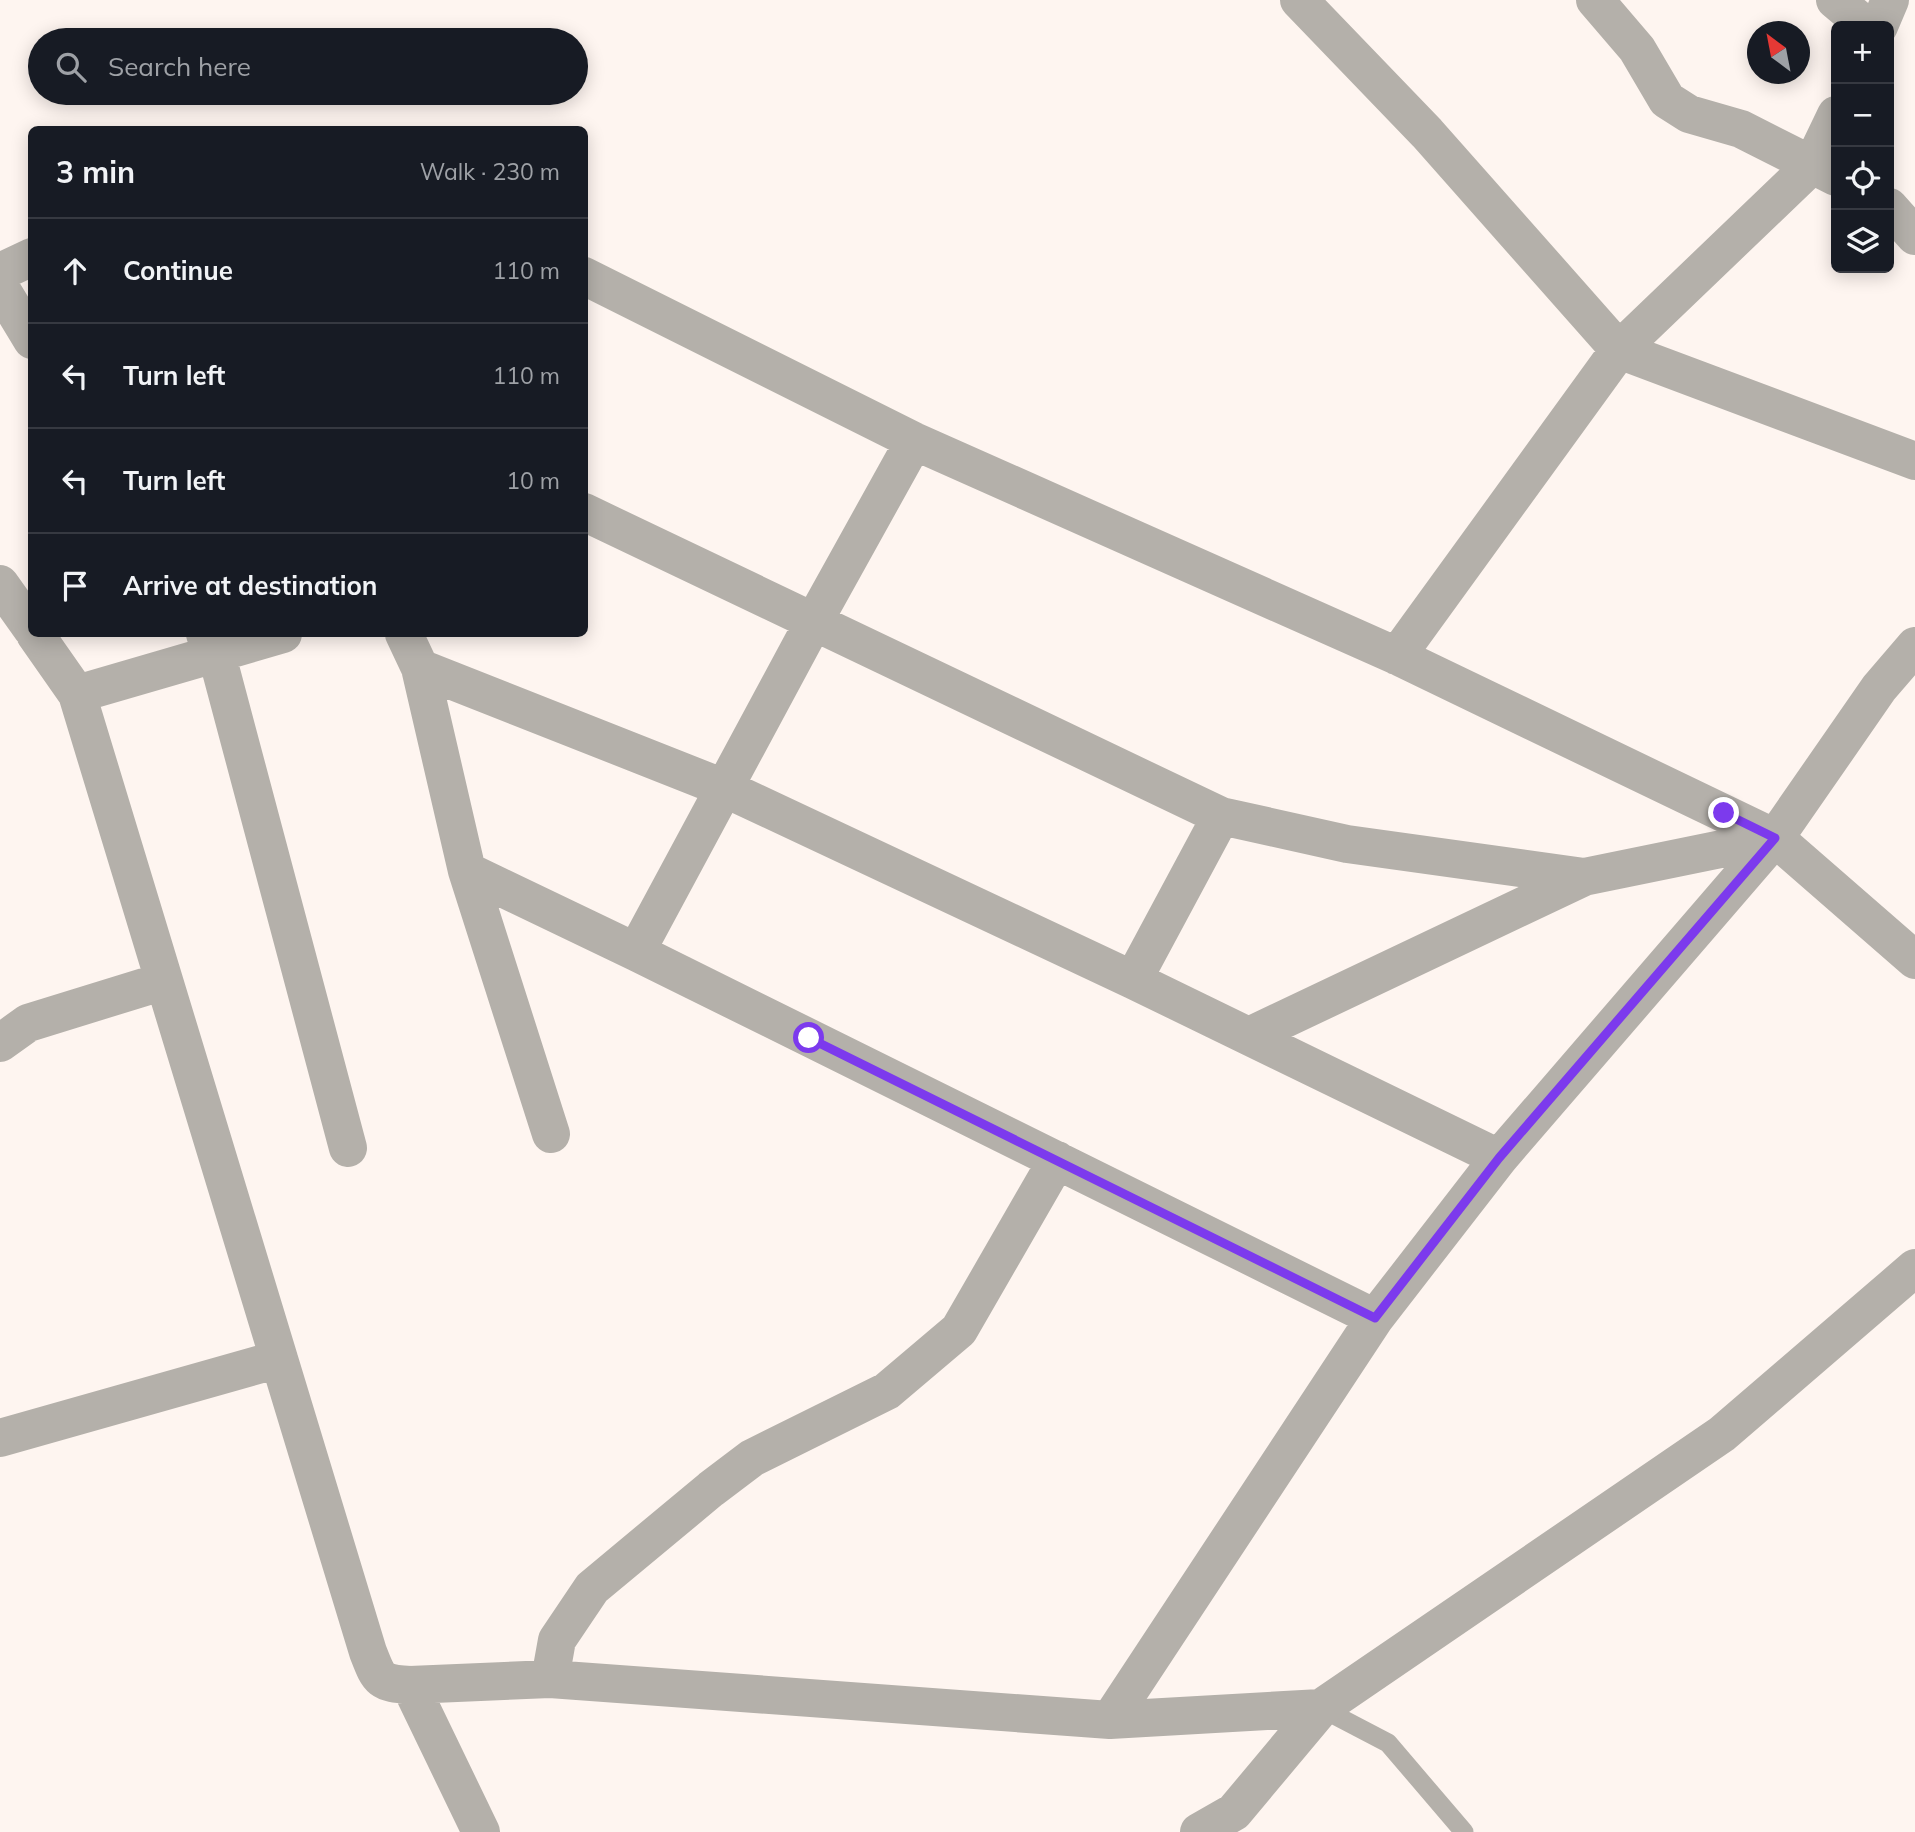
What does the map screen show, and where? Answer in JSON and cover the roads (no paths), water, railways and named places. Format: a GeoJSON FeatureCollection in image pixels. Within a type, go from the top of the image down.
{"type":"FeatureCollection","features":[{"type":"Feature","properties":{"kind":"street"},"geometry":{"type":"LineString","coordinates":[[1298,0],[1427,133],[1619,350],[1915,461]]}},
{"type":"Feature","properties":{"kind":"street"},"geometry":{"type":"LineString","coordinates":[[1595,0],[1637,49],[1667,100],[1689,114],[1741,129],[1824,171]]}},
{"type":"Feature","properties":{"kind":"street"},"geometry":{"type":"LineString","coordinates":[[1835,0],[1860,21]]}},
{"type":"Feature","properties":{"kind":"street"},"geometry":{"type":"LineString","coordinates":[[1881,21],[1890,0]]}},
{"type":"Feature","properties":{"kind":"street"},"geometry":{"type":"LineString","coordinates":[[1397,656],[1619,350],[1824,171],[1831,138]]}},
{"type":"Feature","properties":{"kind":"street"},"geometry":{"type":"LineString","coordinates":[[1894,205],[1915,207]]}},
{"type":"Feature","properties":{"kind":"street"},"geometry":{"type":"LineString","coordinates":[[1894,210],[1915,236]]}},
{"type":"Feature","properties":{"kind":"street"},"geometry":{"type":"LineString","coordinates":[[0,272],[28,259]]}},
{"type":"Feature","properties":{"kind":"street"},"geometry":{"type":"LineString","coordinates":[[588,278],[914,441],[1397,656],[1775,838],[1915,960]]}},
{"type":"Feature","properties":{"kind":"street"},"geometry":{"type":"LineString","coordinates":[[0,287],[28,333]]}},
{"type":"Feature","properties":{"kind":"street"},"geometry":{"type":"LineString","coordinates":[[636,952],[914,441]]}},
{"type":"Feature","properties":{"kind":"street"},"geometry":{"type":"LineString","coordinates":[[588,514],[1221,816],[1347,844],[1584,877]]}},
{"type":"Feature","properties":{"kind":"street"},"geometry":{"type":"LineString","coordinates":[[588,546],[628,534]]}},
{"type":"Feature","properties":{"kind":"street"},"geometry":{"type":"LineString","coordinates":[[0,584],[28,623]]}},
{"type":"Feature","properties":{"kind":"street"},"geometry":{"type":"LineString","coordinates":[[37,637],[77,694],[368,1652],[381,1679],[391,1684],[410,1685],[550,1679],[1110,1720],[1321,1708]]}},
{"type":"Feature","properties":{"kind":"street"},"geometry":{"type":"LineString","coordinates":[[77,694],[211,643],[259,637]]}},
{"type":"Feature","properties":{"kind":"street"},"geometry":{"type":"LineString","coordinates":[[405,637],[420,668],[467,871],[551,1134]]}},
{"type":"Feature","properties":{"kind":"street"},"geometry":{"type":"LineString","coordinates":[[211,643],[348,1148]]}},
{"type":"Feature","properties":{"kind":"street"},"geometry":{"type":"LineString","coordinates":[[1110,1720],[1375,1318],[1499,1158],[1775,838],[1880,688],[1915,646]]}},
{"type":"Feature","properties":{"kind":"street"},"geometry":{"type":"LineString","coordinates":[[420,668],[724,789],[1133,980],[1499,1158]]}},
{"type":"Feature","properties":{"kind":"street"},"geometry":{"type":"LineString","coordinates":[[1133,980],[1221,816]]}},
{"type":"Feature","properties":{"kind":"street"},"geometry":{"type":"LineString","coordinates":[[1249,1037],[1584,877],[1775,838]]}},
{"type":"Feature","properties":{"kind":"street"},"geometry":{"type":"LineString","coordinates":[[467,871],[1375,1318]]}},
{"type":"Feature","properties":{"kind":"street"},"geometry":{"type":"LineString","coordinates":[[0,1043],[27,1023],[164,981]]}},
{"type":"Feature","properties":{"kind":"street"},"geometry":{"type":"LineString","coordinates":[[550,1679],[556,1640],[592,1588],[710,1489],[752,1458],[887,1391],[959,1329],[1057,1160]]}},
{"type":"Feature","properties":{"kind":"street"},"geometry":{"type":"LineString","coordinates":[[1199,1832],[1234,1812],[1321,1708],[1723,1434],[1915,1268]]}},
{"type":"Feature","properties":{"kind":"street"},"geometry":{"type":"LineString","coordinates":[[0,1438],[279,1359]]}},
{"type":"Feature","properties":{"kind":"street"},"geometry":{"type":"LineString","coordinates":[[410,1685],[481,1832]]}},
{"type":"Feature","properties":{"kind":"lane"},"geometry":{"type":"LineString","coordinates":[[1321,1708],[1388,1743],[1464,1832]]}}]}
